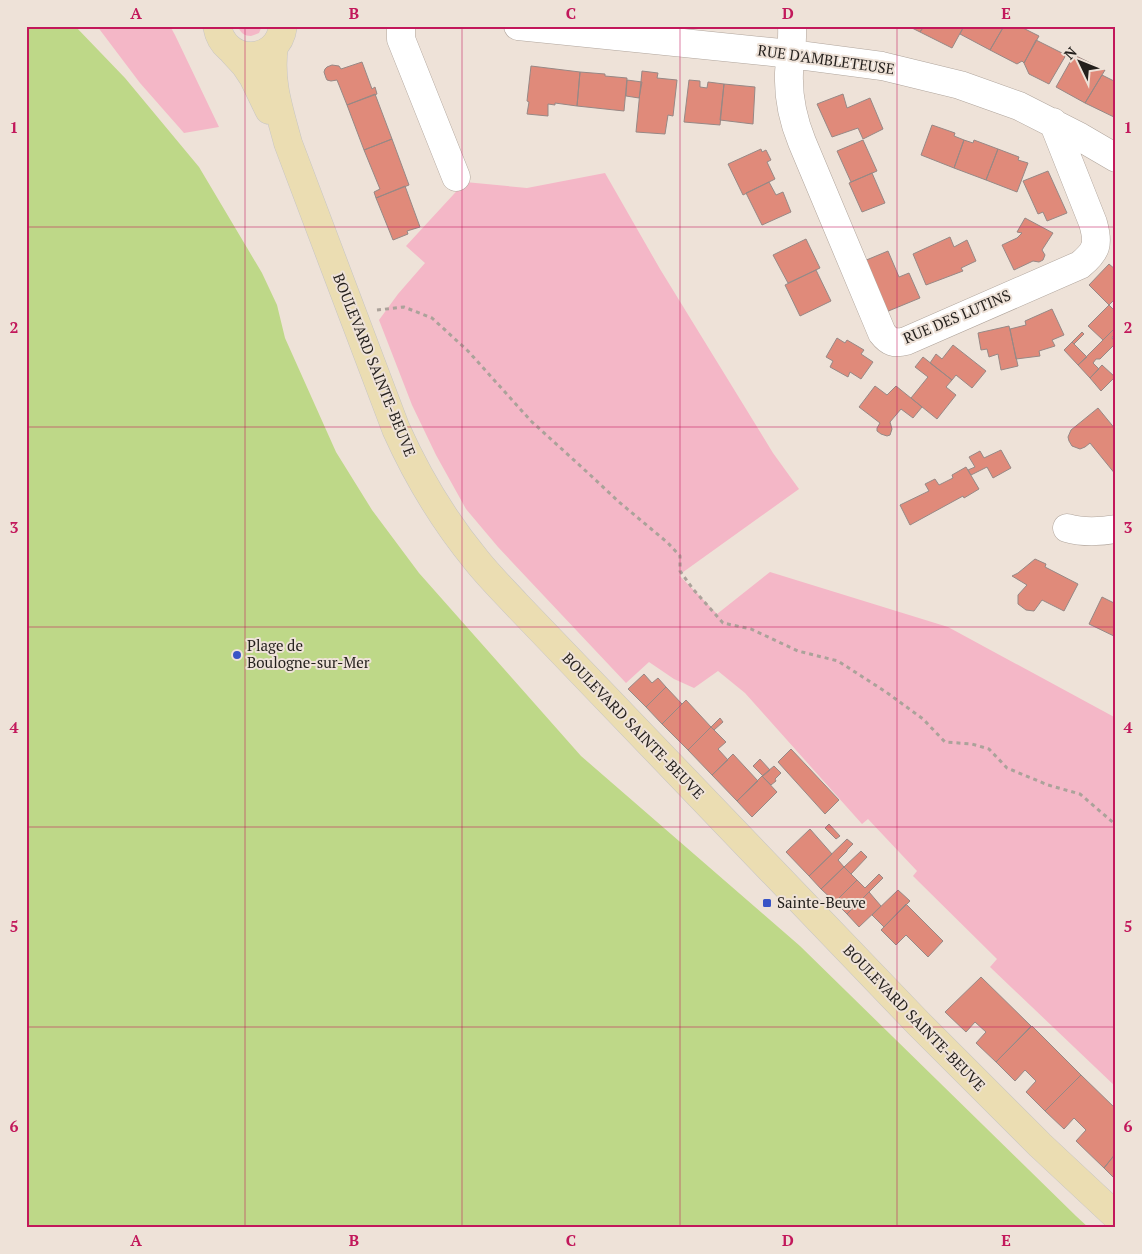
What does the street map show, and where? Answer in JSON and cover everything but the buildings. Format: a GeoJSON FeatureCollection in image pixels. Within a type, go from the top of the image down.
{"type":"FeatureCollection","features":[{"type":"Feature","properties":{"kind":"main road","name":"BOULEVARD SAINTE-BEUVE"},"geometry":{"type":"LineString","coordinates":[[217,26],[226,47],[233,52],[253,77],[269,111],[288,143]]}},
{"type":"Feature","properties":{"kind":"main road","name":"BOULEVARD SAINTE-BEUVE"},"geometry":{"type":"LineString","coordinates":[[282,33],[272,60],[272,80],[288,143],[404,448],[433,499],[456,534],[476,560],[588,680],[918,1024],[1040,1145],[1116,1216]]}},
{"type":"Feature","properties":{"kind":"main road"},"geometry":{"type":"LineString","coordinates":[[233,52],[252,57],[264,54],[282,33]]}},
{"type":"Feature","properties":{"kind":"street"},"geometry":{"type":"LineString","coordinates":[[401,26],[401,39],[456,177]]}},
{"type":"Feature","properties":{"kind":"street","name":"RUE D'AMBLETEUSE"},"geometry":{"type":"LineString","coordinates":[[518,26],[791,54],[882,66],[940,79],[1010,102],[1053,122],[1116,158]]}},
{"type":"Feature","properties":{"kind":"street","name":"RUE DES LUTINS"},"geometry":{"type":"LineString","coordinates":[[792,26],[789,96],[797,132],[882,333],[886,339],[892,342],[906,341],[1080,265],[1092,253],[1097,241],[1094,223],[1053,122]]}},
{"type":"Feature","properties":{"kind":"street"},"geometry":{"type":"LineString","coordinates":[[1067,528],[1093,532],[1116,529]]}},
{"type":"Feature","properties":{"kind":"path"},"geometry":{"type":"LineString","coordinates":[[352,313],[404,307],[432,318],[468,351],[531,421],[619,502],[668,543],[680,556],[680,571],[723,623],[751,629],[798,651],[838,661],[923,719],[945,742],[972,744],[989,749],[1007,768],[1048,785],[1080,794],[1116,825]]}},
{"type":"Feature","properties":{"kind":"shaded area","name":"Plage de Boulogne-sur-Mer"},"geometry":{"type":"Polygon","coordinates":[[[26,26],[75,26],[125,78],[199,167],[262,273],[277,305],[285,338],[336,452],[372,510],[419,573],[581,756],[800,946],[1089,1228],[26,1228],[26,26]]]}},
{"type":"Feature","properties":{"kind":"shaded area"},"geometry":{"type":"Polygon","coordinates":[[[97,26],[170,26],[219,127],[184,133],[140,83],[97,26]]]}},
{"type":"Feature","properties":{"kind":"shaded area"},"geometry":{"type":"Polygon","coordinates":[[[238,26],[262,26],[259,33],[251,36],[243,34],[238,26]]]}},
{"type":"Feature","properties":{"kind":"shaded area"},"geometry":{"type":"Polygon","coordinates":[[[605,173],[660,269],[773,453],[799,489],[679,575],[717,614],[770,572],[948,627],[1116,718],[1116,1087],[990,967],[997,959],[913,876],[917,871],[868,819],[862,824],[745,693],[718,671],[694,688],[674,679],[649,662],[626,683],[498,547],[466,509],[436,455],[412,405],[379,320],[398,294],[425,263],[406,246],[465,182],[527,188],[605,173]]]}},
{"type":"Feature","properties":{"kind":"place","name":"Plage de Boulogne-sur-Mer"},"geometry":{"type":"Point","coordinates":[237,655]}},
{"type":"Feature","properties":{"kind":"place","name":"Sainte-Beuve"},"geometry":{"type":"Point","coordinates":[767,903]}}]}
